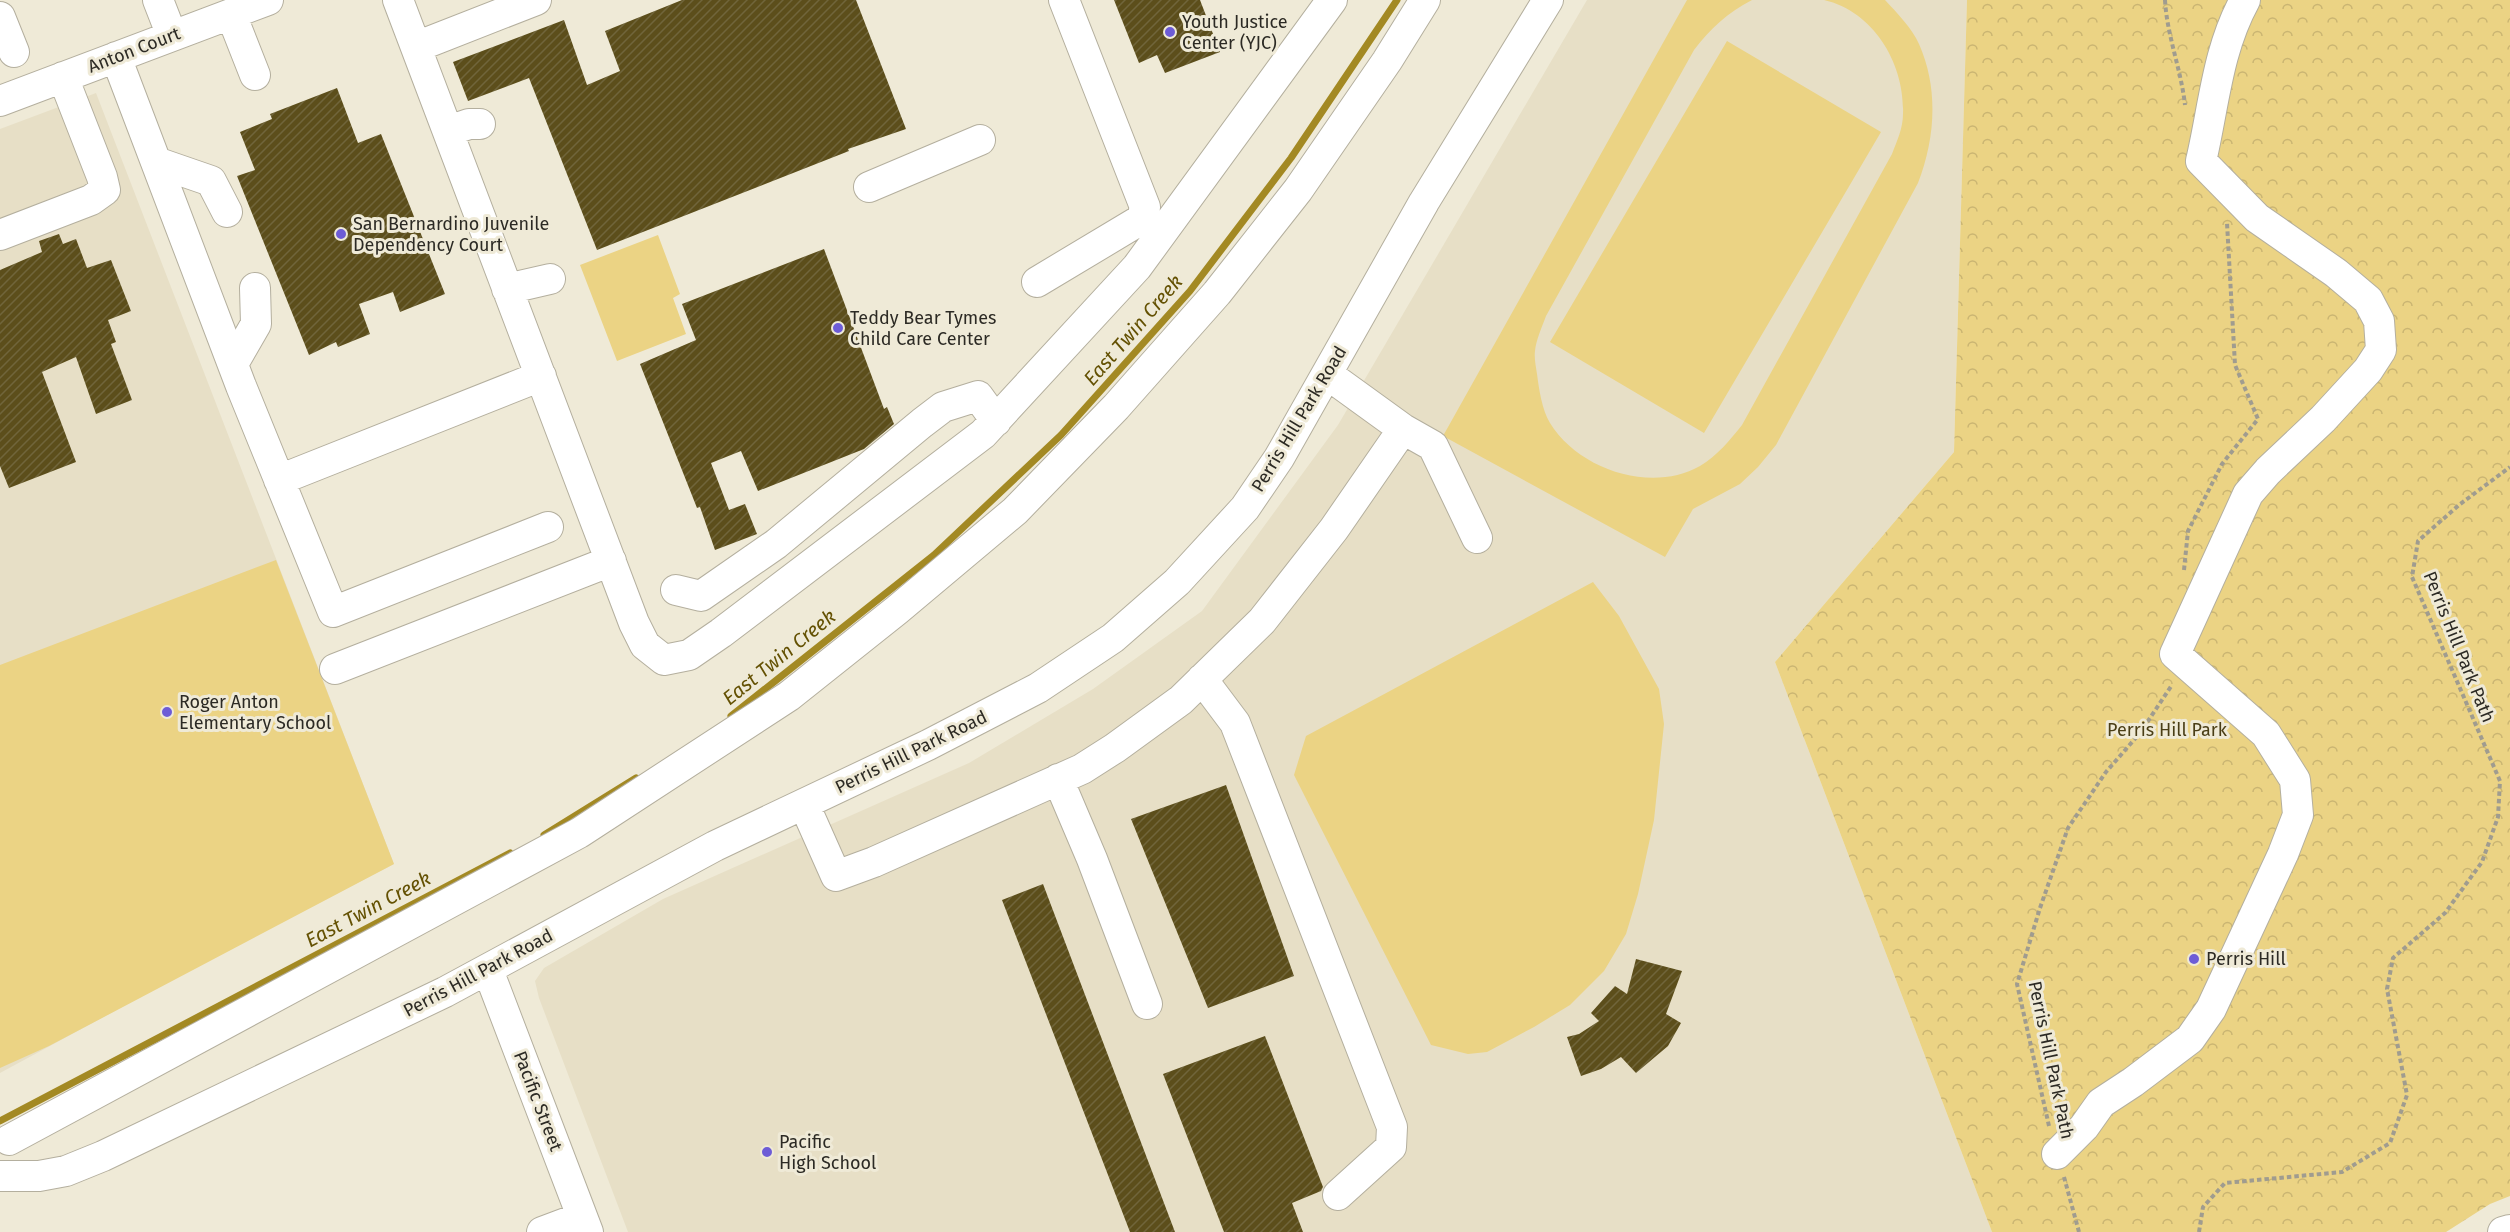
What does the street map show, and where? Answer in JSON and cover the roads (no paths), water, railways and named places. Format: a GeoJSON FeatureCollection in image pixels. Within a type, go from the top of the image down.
{"type":"FeatureCollection","features":[{"type":"Feature","properties":{"kind":"street"},"geometry":{"type":"LineString","coordinates":[[158,0],[172,36]]}},
{"type":"Feature","properties":{"kind":"street","name":"Anton Court"},"geometry":{"type":"LineString","coordinates":[[0,101],[268,0]]}},
{"type":"Feature","properties":{"kind":"street"},"geometry":{"type":"LineString","coordinates":[[398,0],[611,561],[645,645],[664,660],[688,655],[983,434],[1137,267],[1326,10]]}},
{"type":"Feature","properties":{"kind":"street"},"geometry":{"type":"LineString","coordinates":[[416,47],[536,0]]}},
{"type":"Feature","properties":{"kind":"street"},"geometry":{"type":"LineString","coordinates":[[1037,282],[1142,219],[1145,207],[1064,0]]}},
{"type":"Feature","properties":{"kind":"street"},"geometry":{"type":"LineString","coordinates":[[9,1140],[579,833],[789,696],[897,610],[1015,511],[1116,407],[1217,293],[1298,190],[1387,61],[1425,0]]}},
{"type":"Feature","properties":{"kind":"street","name":"Perris Hill Park Road"},"geometry":{"type":"LineString","coordinates":[[0,1176],[39,1176],[66,1171],[103,1156],[488,970],[715,846],[928,745],[1038,688],[1113,638],[1177,582],[1245,508],[1279,458],[1424,202],[1548,0]]}},
{"type":"Feature","properties":{"kind":"street"},"geometry":{"type":"LineString","coordinates":[[2057,1154],[2084,1127],[2101,1103],[2190,1039],[2211,1009],[2283,854],[2298,815],[2295,780],[2266,734],[2175,654],[2248,494],[2368,370],[2380,350],[2379,321],[2368,300],[2336,273],[2257,218],[2201,161],[2209,129],[2219,63],[2245,0]]}},
{"type":"Feature","properties":{"kind":"street"},"geometry":{"type":"LineString","coordinates":[[231,14],[255,75]]}},
{"type":"Feature","properties":{"kind":"street"},"geometry":{"type":"LineString","coordinates":[[0,17],[14,52]]}},
{"type":"Feature","properties":{"kind":"street"},"geometry":{"type":"LineString","coordinates":[[116,57],[233,364],[333,612],[548,527]]}},
{"type":"Feature","properties":{"kind":"street"},"geometry":{"type":"LineString","coordinates":[[0,235],[91,200],[105,190],[63,77]]}},
{"type":"Feature","properties":{"kind":"street"},"geometry":{"type":"LineString","coordinates":[[448,131],[480,123]]}},
{"type":"Feature","properties":{"kind":"street"},"geometry":{"type":"LineString","coordinates":[[869,187],[980,140]]}},
{"type":"Feature","properties":{"kind":"street"},"geometry":{"type":"LineString","coordinates":[[156,162],[211,181],[227,212]]}},
{"type":"Feature","properties":{"kind":"street"},"geometry":{"type":"LineString","coordinates":[[507,289],[550,279]]}},
{"type":"Feature","properties":{"kind":"street"},"geometry":{"type":"LineString","coordinates":[[233,364],[256,324],[255,288]]}},
{"type":"Feature","properties":{"kind":"street"},"geometry":{"type":"LineString","coordinates":[[1327,374],[1403,429],[1433,446],[1477,538]]}},
{"type":"Feature","properties":{"kind":"street"},"geometry":{"type":"LineString","coordinates":[[279,480],[541,376]]}},
{"type":"Feature","properties":{"kind":"street"},"geometry":{"type":"LineString","coordinates":[[676,590],[701,596],[776,544],[943,407],[978,396],[996,421]]}},
{"type":"Feature","properties":{"kind":"street"},"geometry":{"type":"LineString","coordinates":[[804,804],[836,876],[874,862],[1082,769],[1181,700],[1262,621],[1334,529],[1403,429]]}},
{"type":"Feature","properties":{"kind":"street"},"geometry":{"type":"LineString","coordinates":[[776,544],[812,564]]}},
{"type":"Feature","properties":{"kind":"street"},"geometry":{"type":"LineString","coordinates":[[334,669],[611,561]]}},
{"type":"Feature","properties":{"kind":"street"},"geometry":{"type":"LineString","coordinates":[[1202,679],[1235,723],[1392,1127],[1391,1147],[1338,1195]]}},
{"type":"Feature","properties":{"kind":"street"},"geometry":{"type":"LineString","coordinates":[[1058,779],[1092,859],[1147,1004]]}},
{"type":"Feature","properties":{"kind":"street","name":"Pacific Street"},"geometry":{"type":"LineString","coordinates":[[488,970],[585,1224]]}},
{"type":"Feature","properties":{"kind":"street"},"geometry":{"type":"LineString","coordinates":[[542,1232],[585,1224]]}},
{"type":"Feature","properties":{"kind":"street"},"geometry":{"type":"LineString","coordinates":[[2503,1232],[2510,1230]]}},
{"type":"Feature","properties":{"kind":"waterway","name":"East Twin Creek"},"geometry":{"type":"LineString","coordinates":[[731,716],[934,555],[1061,435],[1190,291],[1291,158],[1397,0]]}},
{"type":"Feature","properties":{"kind":"waterway","name":"East Twin Creek"},"geometry":{"type":"LineString","coordinates":[[544,835],[636,778]]}},
{"type":"Feature","properties":{"kind":"waterway","name":"East Twin Creek"},"geometry":{"type":"LineString","coordinates":[[0,1121],[510,853]]}},
{"type":"Feature","properties":{"kind":"place","name":"Youth Justice Center (YJC)"},"geometry":{"type":"Point","coordinates":[1170,32]}},
{"type":"Feature","properties":{"kind":"place","name":"San Bernardino Juvenile Dependency Court"},"geometry":{"type":"Point","coordinates":[341,234]}},
{"type":"Feature","properties":{"kind":"place","name":"Teddy Bear Tymes Child Care Center"},"geometry":{"type":"Point","coordinates":[838,328]}},
{"type":"Feature","properties":{"kind":"place","name":"Roger Anton Elementary School"},"geometry":{"type":"Point","coordinates":[167,712]}},
{"type":"Feature","properties":{"kind":"place","name":"Perris Hill"},"geometry":{"type":"Point","coordinates":[2194,959]}},
{"type":"Feature","properties":{"kind":"place","name":"Pacific High School"},"geometry":{"type":"Point","coordinates":[767,1152]}},
{"type":"Feature","properties":{"kind":"park label","name":"Perris Hill Park"},"geometry":{"type":"Point","coordinates":[2167,730]}}]}
